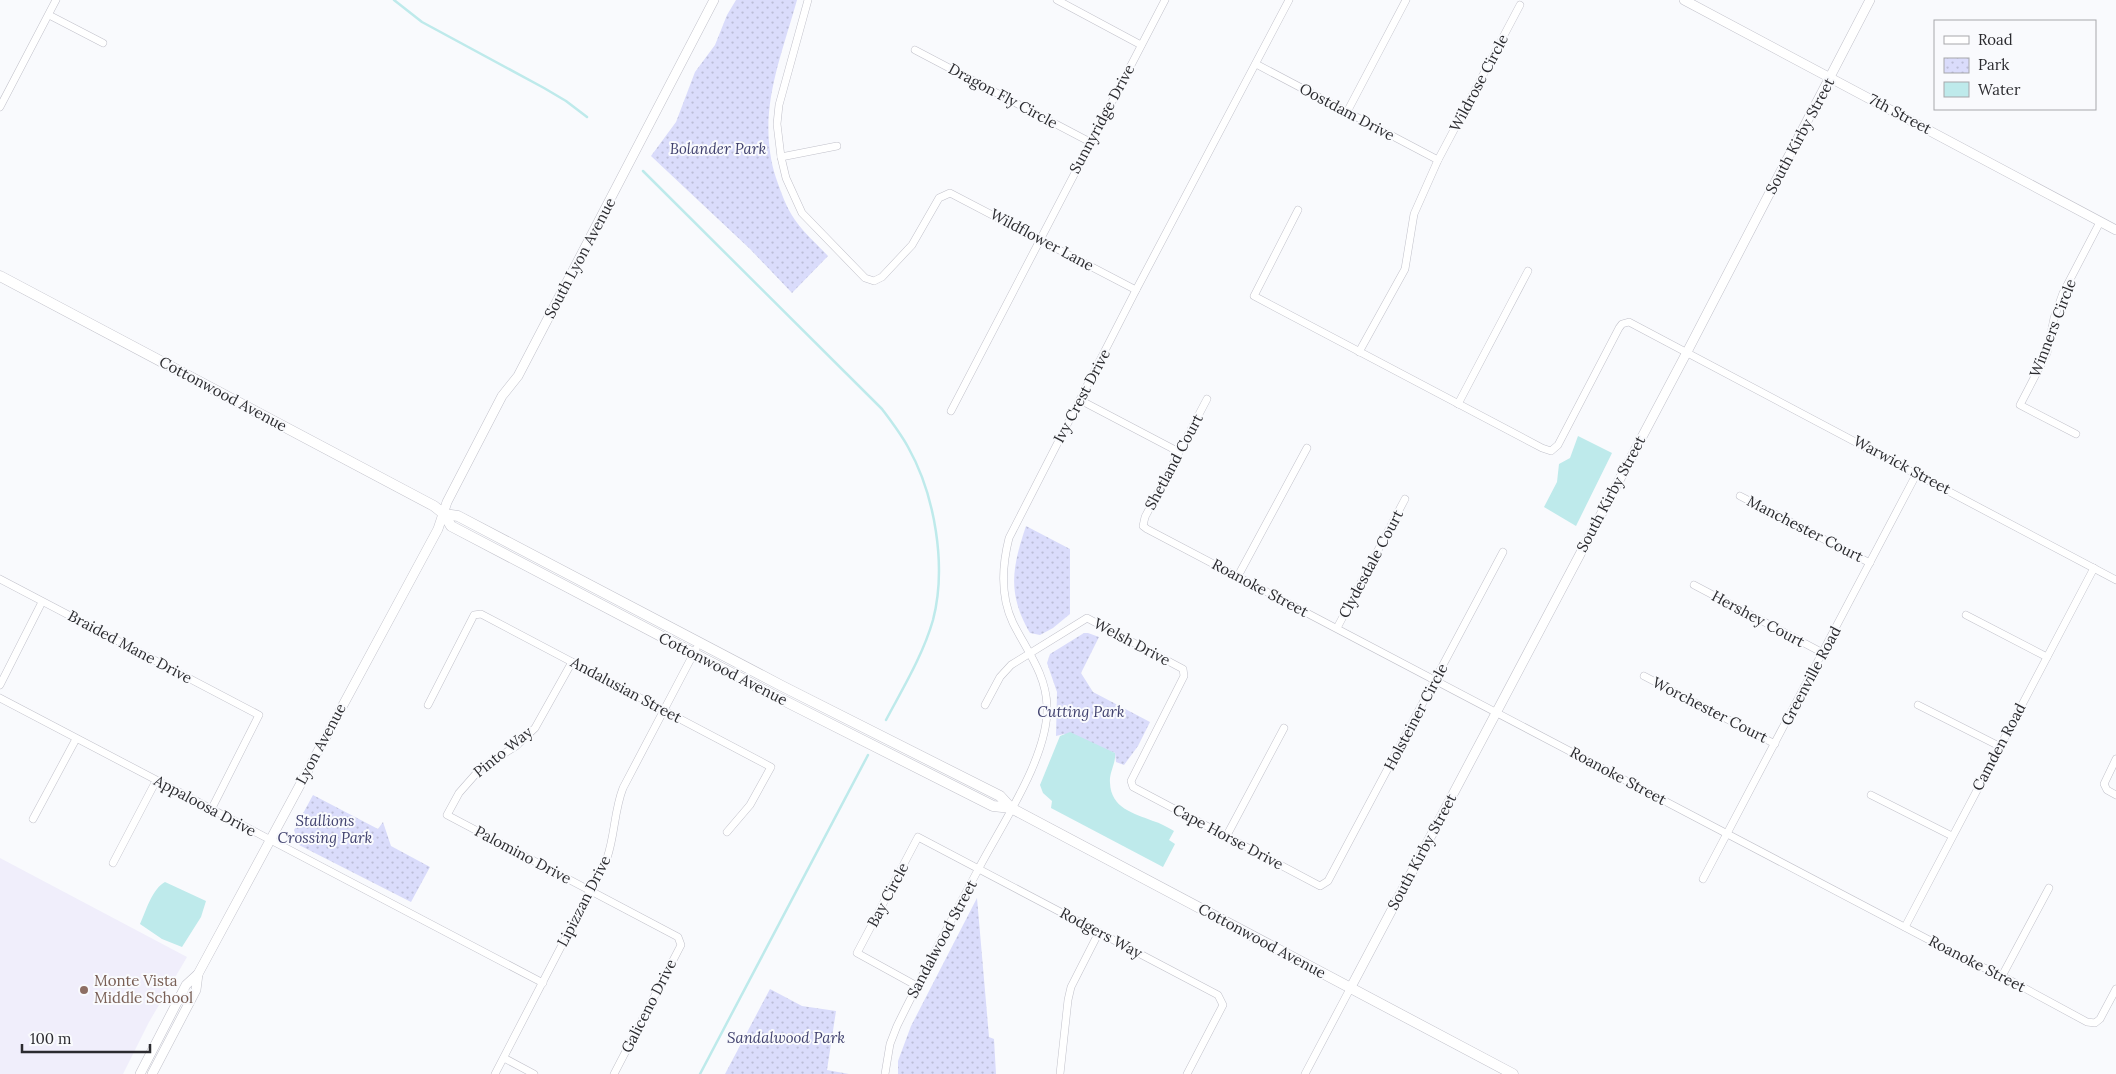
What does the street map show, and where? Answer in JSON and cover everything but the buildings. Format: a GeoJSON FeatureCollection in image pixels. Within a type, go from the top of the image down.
{"type":"FeatureCollection","features":[{"type":"Feature","properties":{"kind":"main road","name":"Cottonwood Avenue"},"geometry":{"type":"LineString","coordinates":[[0,276],[434,506],[444,514],[451,526],[993,806],[1011,808]]}},
{"type":"Feature","properties":{"kind":"main road","name":"Cottonwood Avenue"},"geometry":{"type":"LineString","coordinates":[[444,514],[458,516],[1000,796],[1011,808],[1514,1074]]}},
{"type":"Feature","properties":{"kind":"street"},"geometry":{"type":"LineString","coordinates":[[0,107],[56,0]]}},
{"type":"Feature","properties":{"kind":"street","name":"South Lyon Avenue"},"geometry":{"type":"LineString","coordinates":[[444,514],[447,502],[502,396],[518,376],[714,0]]}},
{"type":"Feature","properties":{"kind":"street"},"geometry":{"type":"LineString","coordinates":[[808,0],[779,105],[777,124],[781,157],[837,146]]}},
{"type":"Feature","properties":{"kind":"street"},"geometry":{"type":"LineString","coordinates":[[1057,0],[1142,44]]}},
{"type":"Feature","properties":{"kind":"street","name":"Sunnyridge Drive"},"geometry":{"type":"LineString","coordinates":[[950,411],[1166,0]]}},
{"type":"Feature","properties":{"kind":"street","name":"Ivy Crest Drive"},"geometry":{"type":"LineString","coordinates":[[1011,808],[1042,742],[1047,706],[1040,671],[1013,623],[1007,608],[1003,575],[1004,555],[1017,520],[1289,0]]}},
{"type":"Feature","properties":{"kind":"street"},"geometry":{"type":"LineString","coordinates":[[1347,112],[1406,0]]}},
{"type":"Feature","properties":{"kind":"street","name":"7th Street"},"geometry":{"type":"LineString","coordinates":[[1684,0],[2116,230]]}},
{"type":"Feature","properties":{"kind":"street","name":"South Kirby Street"},"geometry":{"type":"LineString","coordinates":[[1351,987],[1687,352],[1870,0]]}},
{"type":"Feature","properties":{"kind":"street","name":"Wildrose Circle"},"geometry":{"type":"LineString","coordinates":[[1359,352],[1405,269],[1414,214],[1438,160],[1520,5]]}},
{"type":"Feature","properties":{"kind":"street"},"geometry":{"type":"LineString","coordinates":[[49,15],[103,43]]}},
{"type":"Feature","properties":{"kind":"street","name":"Dragon Fly Circle"},"geometry":{"type":"LineString","coordinates":[[915,50],[1090,142]]}},
{"type":"Feature","properties":{"kind":"street","name":"Oostdam Drive"},"geometry":{"type":"LineString","coordinates":[[1256,64],[1438,160]]}},
{"type":"Feature","properties":{"kind":"street","name":"Wildflower Lane"},"geometry":{"type":"LineString","coordinates":[[781,157],[786,178],[802,213],[866,278],[874,281],[882,277],[912,245],[939,198],[946,194],[954,194],[1136,290]]}},
{"type":"Feature","properties":{"kind":"street"},"geometry":{"type":"LineString","coordinates":[[1298,210],[1254,296],[1458,404],[1528,271]]}},
{"type":"Feature","properties":{"kind":"street","name":"Winners Circle"},"geometry":{"type":"LineString","coordinates":[[2076,434],[2020,405],[2047,353],[2054,318],[2063,293],[2100,222]]}},
{"type":"Feature","properties":{"kind":"street","name":"Warwick Street"},"geometry":{"type":"LineString","coordinates":[[1458,404],[1551,452],[1558,445],[1622,324],[1628,322],[1917,473],[2116,580]]}},
{"type":"Feature","properties":{"kind":"street","name":"Shetland Court"},"geometry":{"type":"LineString","coordinates":[[1143,526],[1145,517],[1207,399]]}},
{"type":"Feature","properties":{"kind":"street"},"geometry":{"type":"LineString","coordinates":[[1080,400],[1179,452]]}},
{"type":"Feature","properties":{"kind":"street"},"geometry":{"type":"LineString","coordinates":[[1238,576],[1307,448]]}},
{"type":"Feature","properties":{"kind":"street","name":"Greenville Road"},"geometry":{"type":"LineString","coordinates":[[1703,879],[1917,473]]}},
{"type":"Feature","properties":{"kind":"street","name":"Manchester Court"},"geometry":{"type":"LineString","coordinates":[[1740,496],[1870,563]]}},
{"type":"Feature","properties":{"kind":"street","name":"Clydesdale Court"},"geometry":{"type":"LineString","coordinates":[[1337,628],[1405,499]]}},
{"type":"Feature","properties":{"kind":"street","name":"Lyon Avenue"},"geometry":{"type":"LineString","coordinates":[[140,1074],[186,985],[198,974],[444,514]]}},
{"type":"Feature","properties":{"kind":"street","name":"Roanoke Street"},"geometry":{"type":"LineString","coordinates":[[1143,526],[1727,834],[2002,976],[2086,1022],[2095,1023],[2100,1019],[2116,989]]}},
{"type":"Feature","properties":{"kind":"street","name":"Holsteiner Circle"},"geometry":{"type":"LineString","coordinates":[[1328,881],[1503,552]]}},
{"type":"Feature","properties":{"kind":"street","name":"Camden Road"},"geometry":{"type":"LineString","coordinates":[[1905,927],[2094,568]]}},
{"type":"Feature","properties":{"kind":"street","name":"Braided Mane Drive"},"geometry":{"type":"LineString","coordinates":[[0,579],[259,715],[211,810]]}},
{"type":"Feature","properties":{"kind":"street","name":"Hershey Court"},"geometry":{"type":"LineString","coordinates":[[1694,586],[1823,653]]}},
{"type":"Feature","properties":{"kind":"street"},"geometry":{"type":"LineString","coordinates":[[0,685],[42,602]]}},
{"type":"Feature","properties":{"kind":"street","name":"Andalusian Street"},"geometry":{"type":"LineString","coordinates":[[428,705],[474,615],[481,614],[771,767],[750,805],[727,832]]}},
{"type":"Feature","properties":{"kind":"street"},"geometry":{"type":"LineString","coordinates":[[1966,615],[2047,657]]}},
{"type":"Feature","properties":{"kind":"street","name":"Welsh Drive"},"geometry":{"type":"LineString","coordinates":[[1030,652],[1087,618],[1183,668],[1184,676],[1130,781]]}},
{"type":"Feature","properties":{"kind":"street","name":"Lipizzan Drive"},"geometry":{"type":"LineString","coordinates":[[495,1074],[591,891],[611,845],[615,813],[623,788],[699,642]]}},
{"type":"Feature","properties":{"kind":"street"},"geometry":{"type":"LineString","coordinates":[[986,705],[1004,670],[1030,652]]}},
{"type":"Feature","properties":{"kind":"street","name":"Pinto Way"},"geometry":{"type":"LineString","coordinates":[[447,815],[459,793],[481,768],[516,746],[535,728],[572,662]]}},
{"type":"Feature","properties":{"kind":"street","name":"Worchester Court"},"geometry":{"type":"LineString","coordinates":[[1644,676],[1775,744]]}},
{"type":"Feature","properties":{"kind":"street","name":"Appaloosa Drive"},"geometry":{"type":"LineString","coordinates":[[0,698],[542,983]]}},
{"type":"Feature","properties":{"kind":"street"},"geometry":{"type":"LineString","coordinates":[[1918,705],[1999,746]]}},
{"type":"Feature","properties":{"kind":"street"},"geometry":{"type":"LineString","coordinates":[[1226,837],[1284,728]]}},
{"type":"Feature","properties":{"kind":"street"},"geometry":{"type":"LineString","coordinates":[[33,819],[76,739]]}},
{"type":"Feature","properties":{"kind":"street"},"geometry":{"type":"LineString","coordinates":[[2116,759],[2105,780],[2104,787],[2116,795]]}},
{"type":"Feature","properties":{"kind":"street"},"geometry":{"type":"LineString","coordinates":[[113,863],[156,781]]}},
{"type":"Feature","properties":{"kind":"street","name":"Cape Horse Drive"},"geometry":{"type":"LineString","coordinates":[[1130,781],[1133,787],[1320,886],[1328,881]]}},
{"type":"Feature","properties":{"kind":"street"},"geometry":{"type":"LineString","coordinates":[[1871,795],[1952,836]]}},
{"type":"Feature","properties":{"kind":"street","name":"Sandalwood Street"},"geometry":{"type":"LineString","coordinates":[[885,1074],[890,1044],[917,986],[1011,808]]}},
{"type":"Feature","properties":{"kind":"street","name":"Palomino Drive"},"geometry":{"type":"LineString","coordinates":[[447,815],[678,937]]}},
{"type":"Feature","properties":{"kind":"street","name":"Bay Circle"},"geometry":{"type":"LineString","coordinates":[[917,986],[857,953],[918,837],[978,869]]}},
{"type":"Feature","properties":{"kind":"street","name":"Rodgers Way"},"geometry":{"type":"LineString","coordinates":[[978,869],[1218,995],[1222,1000],[1223,1006],[1187,1074]]}},
{"type":"Feature","properties":{"kind":"street"},"geometry":{"type":"LineString","coordinates":[[2002,976],[2049,888]]}},
{"type":"Feature","properties":{"kind":"street"},"geometry":{"type":"LineString","coordinates":[[1060,1074],[1071,987],[1099,932]]}},
{"type":"Feature","properties":{"kind":"street","name":"Galiceno Drive"},"geometry":{"type":"LineString","coordinates":[[614,1074],[681,945],[678,937]]}},
{"type":"Feature","properties":{"kind":"street","name":"Lyon Avenue"},"geometry":{"type":"LineString","coordinates":[[152,1074],[196,990],[198,974]]}},
{"type":"Feature","properties":{"kind":"street"},"geometry":{"type":"LineString","coordinates":[[1305,1074],[1351,987]]}},
{"type":"Feature","properties":{"kind":"street"},"geometry":{"type":"LineString","coordinates":[[504,1058],[534,1074]]}},
{"type":"Feature","properties":{"kind":"shaded area","name":"Monte Vista Middle School"},"geometry":{"type":"Polygon","coordinates":[[[0,858],[187,957],[149,1022],[123,1074],[0,1074],[0,858]]]}},
{"type":"Feature","properties":{"kind":"green space","name":"Bolander Park"},"geometry":{"type":"Polygon","coordinates":[[[736,0],[797,0],[778,67],[769,110],[770,155],[776,178],[792,215],[802,229],[828,256],[792,293],[750,249],[651,156],[676,122],[695,72],[715,45],[727,15],[736,0]]]}},
{"type":"Feature","properties":{"kind":"green space"},"geometry":{"type":"Polygon","coordinates":[[[1026,526],[1070,549],[1070,614],[1053,628],[1040,635],[1030,633],[1023,619],[1015,593],[1014,580],[1017,555],[1026,526]]]}},
{"type":"Feature","properties":{"kind":"green space","name":"Cutting Park"},"geometry":{"type":"Polygon","coordinates":[[[1084,633],[1099,637],[1081,673],[1093,692],[1150,722],[1138,746],[1124,765],[1116,762],[1115,753],[1064,734],[1056,736],[1057,692],[1047,663],[1050,654],[1084,633]]]}},
{"type":"Feature","properties":{"kind":"green space","name":"Stallions Crossing Park"},"geometry":{"type":"Polygon","coordinates":[[[313,795],[378,829],[383,822],[391,846],[430,867],[411,902],[299,845],[294,830],[313,795]]]}},
{"type":"Feature","properties":{"kind":"green space"},"geometry":{"type":"Polygon","coordinates":[[[977,898],[989,1037],[994,1039],[996,1074],[898,1074],[898,1061],[911,1026],[977,898]]]}},
{"type":"Feature","properties":{"kind":"green space","name":"Sandalwood Park"},"geometry":{"type":"Polygon","coordinates":[[[770,989],[802,1006],[836,1011],[827,1070],[849,1074],[725,1074],[770,989]]]}},
{"type":"Feature","properties":{"kind":"water"},"geometry":{"type":"Polygon","coordinates":[[[1578,436],[1612,453],[1576,526],[1544,507],[1557,482],[1559,464],[1570,458],[1578,436]]]}},
{"type":"Feature","properties":{"kind":"water"},"geometry":{"type":"Polygon","coordinates":[[[1070,732],[1115,753],[1110,783],[1114,798],[1119,804],[1131,812],[1174,831],[1169,840],[1175,844],[1163,867],[1051,808],[1052,801],[1043,793],[1040,785],[1060,736],[1070,732]]]}},
{"type":"Feature","properties":{"kind":"water"},"geometry":{"type":"Polygon","coordinates":[[[165,882],[206,901],[201,917],[182,947],[162,939],[140,924],[153,895],[160,885],[165,882]]]}},
{"type":"Feature","properties":{"kind":"waterway"},"geometry":{"type":"LineString","coordinates":[[394,0],[422,22],[544,88],[566,101],[587,117]]}},
{"type":"Feature","properties":{"kind":"waterway"},"geometry":{"type":"LineString","coordinates":[[643,171],[882,409],[902,437],[917,466],[925,487],[936,531],[939,577],[937,599],[933,620],[924,646],[886,720]]}},
{"type":"Feature","properties":{"kind":"waterway"},"geometry":{"type":"LineString","coordinates":[[700,1074],[868,755]]}},
{"type":"Feature","properties":{"kind":"place","name":"Monte Vista Middle School"},"geometry":{"type":"Point","coordinates":[84,990]}}]}
